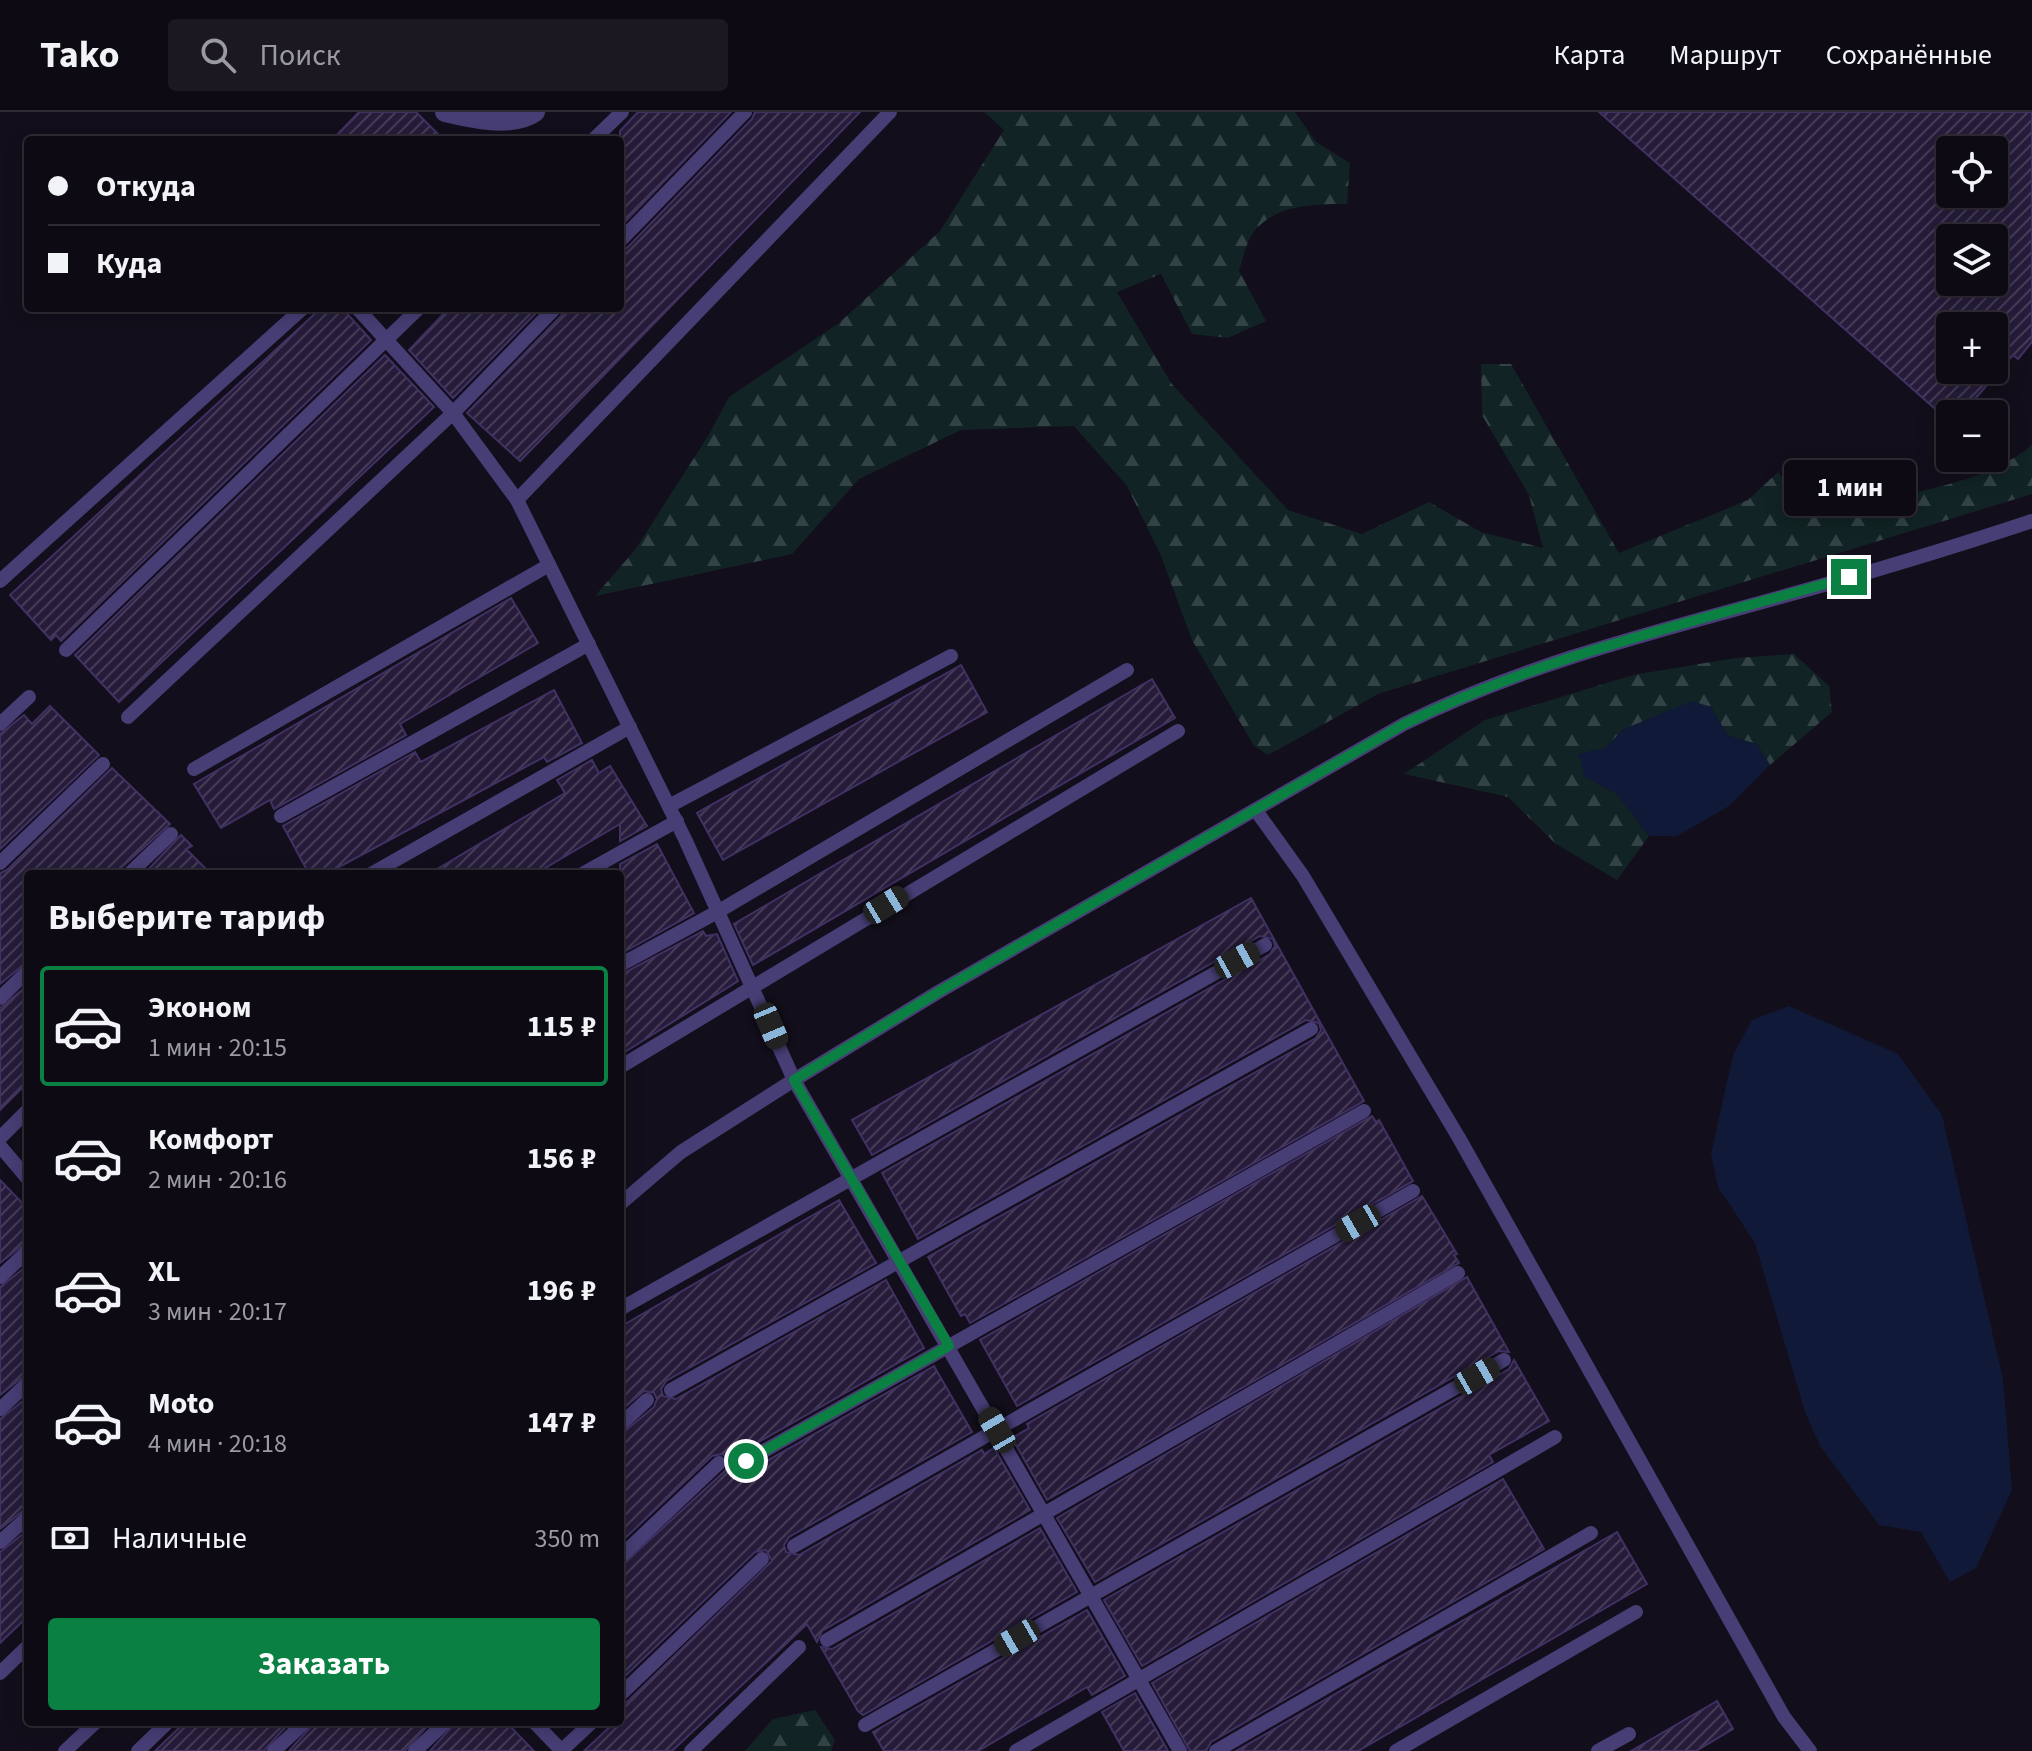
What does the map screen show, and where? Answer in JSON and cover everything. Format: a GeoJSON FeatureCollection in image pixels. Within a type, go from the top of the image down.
{"type":"FeatureCollection","features":[{"type":"Feature","properties":{"kind":"street"},"geometry":{"type":"LineString","coordinates":[[445,112],[479,120],[532,114]]}},
{"type":"Feature","properties":{"kind":"lane"},"geometry":{"type":"LineString","coordinates":[[597,136],[622,112]]}},
{"type":"Feature","properties":{"kind":"lane"},"geometry":{"type":"LineString","coordinates":[[624,237],[745,112]]}},
{"type":"Feature","properties":{"kind":"lane"},"geometry":{"type":"LineString","coordinates":[[517,500],[890,112]]}},
{"type":"Feature","properties":{"kind":"lane"},"geometry":{"type":"LineString","coordinates":[[0,581],[299,312]]}},
{"type":"Feature","properties":{"kind":"lane"},"geometry":{"type":"LineString","coordinates":[[361,312],[453,413],[517,500],[677,821],[794,1080],[1093,1594],[1180,1751]]}},
{"type":"Feature","properties":{"kind":"lane"},"geometry":{"type":"LineString","coordinates":[[66,650],[415,312]]}},
{"type":"Feature","properties":{"kind":"lane"},"geometry":{"type":"LineString","coordinates":[[128,717],[453,413],[551,312]]}},
{"type":"Feature","properties":{"kind":"lane"},"geometry":{"type":"LineString","coordinates":[[624,1201],[681,1152],[794,1080],[940,991],[1257,812],[1404,724],[1508,678],[2032,521]]}},
{"type":"Feature","properties":{"kind":"lane"},"geometry":{"type":"LineString","coordinates":[[194,769],[549,565]]}},
{"type":"Feature","properties":{"kind":"lane"},"geometry":{"type":"LineString","coordinates":[[281,816],[589,644]]}},
{"type":"Feature","properties":{"kind":"lane"},"geometry":{"type":"LineString","coordinates":[[669,806],[951,656]]}},
{"type":"Feature","properties":{"kind":"lane"},"geometry":{"type":"LineString","coordinates":[[624,963],[719,911],[1127,670]]}},
{"type":"Feature","properties":{"kind":"lane"},"geometry":{"type":"LineString","coordinates":[[0,724],[29,697]]}},
{"type":"Feature","properties":{"kind":"lane"},"geometry":{"type":"LineString","coordinates":[[378,870],[630,727]]}},
{"type":"Feature","properties":{"kind":"lane"},"geometry":{"type":"LineString","coordinates":[[624,1065],[1178,731]]}},
{"type":"Feature","properties":{"kind":"lane"},"geometry":{"type":"LineString","coordinates":[[0,863],[103,764]]}},
{"type":"Feature","properties":{"kind":"lane"},"geometry":{"type":"LineString","coordinates":[[1257,812],[1303,876],[1459,1138],[1784,1717],[1810,1751]]}},
{"type":"Feature","properties":{"kind":"lane"},"geometry":{"type":"LineString","coordinates":[[589,870],[677,821]]}},
{"type":"Feature","properties":{"kind":"lane"},"geometry":{"type":"LineString","coordinates":[[133,870],[171,834]]}},
{"type":"Feature","properties":{"kind":"lane"},"geometry":{"type":"LineString","coordinates":[[624,1307],[1265,945]]}},
{"type":"Feature","properties":{"kind":"lane"},"geometry":{"type":"LineString","coordinates":[[0,998],[24,975]]}},
{"type":"Feature","properties":{"kind":"lane"},"geometry":{"type":"LineString","coordinates":[[671,1390],[1311,1029]]}},
{"type":"Feature","properties":{"kind":"lane"},"geometry":{"type":"LineString","coordinates":[[746,1461],[1364,1111]]}},
{"type":"Feature","properties":{"kind":"lane"},"geometry":{"type":"LineString","coordinates":[[0,1138],[24,1114]]}},
{"type":"Feature","properties":{"kind":"lane"},"geometry":{"type":"LineString","coordinates":[[0,1146],[24,1174]]}},
{"type":"Feature","properties":{"kind":"lane"},"geometry":{"type":"LineString","coordinates":[[794,1546],[1413,1191]]}},
{"type":"Feature","properties":{"kind":"lane"},"geometry":{"type":"LineString","coordinates":[[0,1277],[24,1255]]}},
{"type":"Feature","properties":{"kind":"lane"},"geometry":{"type":"LineString","coordinates":[[827,1640],[1458,1273]]}},
{"type":"Feature","properties":{"kind":"lane"},"geometry":{"type":"LineString","coordinates":[[865,1725],[1504,1360]]}},
{"type":"Feature","properties":{"kind":"lane"},"geometry":{"type":"LineString","coordinates":[[0,1409],[24,1387]]}},
{"type":"Feature","properties":{"kind":"lane"},"geometry":{"type":"LineString","coordinates":[[624,1421],[647,1400]]}},
{"type":"Feature","properties":{"kind":"lane"},"geometry":{"type":"LineString","coordinates":[[1016,1751],[1555,1437]]}},
{"type":"Feature","properties":{"kind":"lane"},"geometry":{"type":"LineString","coordinates":[[624,1553],[719,1463]]}},
{"type":"Feature","properties":{"kind":"lane"},"geometry":{"type":"LineString","coordinates":[[0,1542],[24,1521]]}},
{"type":"Feature","properties":{"kind":"lane"},"geometry":{"type":"LineString","coordinates":[[1216,1751],[1591,1533]]}},
{"type":"Feature","properties":{"kind":"lane"},"geometry":{"type":"LineString","coordinates":[[624,1691],[762,1559]]}},
{"type":"Feature","properties":{"kind":"lane"},"geometry":{"type":"LineString","coordinates":[[1396,1751],[1636,1612]]}},
{"type":"Feature","properties":{"kind":"lane"},"geometry":{"type":"LineString","coordinates":[[691,1751],[799,1647]]}},
{"type":"Feature","properties":{"kind":"lane"},"geometry":{"type":"LineString","coordinates":[[0,1673],[24,1650]]}},
{"type":"Feature","properties":{"kind":"lane"},"geometry":{"type":"LineString","coordinates":[[65,1751],[92,1726]]}},
{"type":"Feature","properties":{"kind":"lane"},"geometry":{"type":"LineString","coordinates":[[138,1751],[164,1726]]}},
{"type":"Feature","properties":{"kind":"lane"},"geometry":{"type":"LineString","coordinates":[[274,1751],[301,1726]]}},
{"type":"Feature","properties":{"kind":"lane"},"geometry":{"type":"LineString","coordinates":[[415,1751],[442,1726]]}},
{"type":"Feature","properties":{"kind":"lane"},"geometry":{"type":"LineString","coordinates":[[538,1726],[562,1751],[588,1726]]}},
{"type":"Feature","properties":{"kind":"lane"},"geometry":{"type":"LineString","coordinates":[[1598,1751],[1629,1734]]}},
{"type":"Feature","properties":{"kind":"green space"},"geometry":{"type":"Polygon","coordinates":[[[984,112],[1295,112],[1316,142],[1350,163],[1347,204],[1311,205],[1287,210],[1265,221],[1250,238],[1239,271],[1266,321],[1228,338],[1192,334],[1161,274],[1117,292],[1171,383],[1288,510],[1362,534],[1429,502],[1481,532],[1543,548],[1529,495],[1482,415],[1481,364],[1511,364],[1619,553],[1748,500],[1778,472],[1805,508],[1924,490],[1986,472],[2008,472],[2008,461],[2032,445],[2032,494],[1378,694],[1268,755],[1254,746],[1192,640],[1161,556],[1127,486],[1074,426],[961,430],[859,479],[792,554],[595,596],[635,550],[708,436],[729,397],[839,323],[940,231],[1004,130],[984,112]]]}},
{"type":"Feature","properties":{"kind":"green space"},"geometry":{"type":"Polygon","coordinates":[[[1794,654],[1829,686],[1832,712],[1770,765],[1757,744],[1728,736],[1711,707],[1624,729],[1605,748],[1579,754],[1586,777],[1617,794],[1649,836],[1617,880],[1556,844],[1508,797],[1404,774],[1485,720],[1633,675],[1735,658],[1794,654]]]}},
{"type":"Feature","properties":{"kind":"green space"},"geometry":{"type":"Polygon","coordinates":[[[815,1710],[835,1740],[831,1751],[745,1751],[773,1719],[815,1710]]]}},
{"type":"Feature","properties":{"kind":"water"},"geometry":{"type":"Polygon","coordinates":[[[1692,701],[1711,707],[1728,736],[1757,744],[1770,765],[1729,806],[1677,836],[1649,836],[1617,794],[1585,777],[1578,754],[1605,748],[1624,729],[1692,701]]]}},
{"type":"Feature","properties":{"kind":"water"},"geometry":{"type":"Polygon","coordinates":[[[1789,1006],[1898,1054],[1942,1115],[2003,1379],[2012,1490],[1976,1568],[1950,1582],[1921,1532],[1879,1525],[1820,1446],[1805,1412],[1755,1243],[1718,1187],[1711,1154],[1733,1055],[1752,1020],[1789,1006]]]}},
{"type":"Feature","properties":{"kind":"building"},"geometry":{"type":"Polygon","coordinates":[[[359,112],[416,112],[440,136],[336,136],[359,112]]]}},
{"type":"Feature","properties":{"kind":"building"},"geometry":{"type":"Polygon","coordinates":[[[638,112],[731,112],[624,223],[624,136],[620,136],[620,131],[638,112]]]}},
{"type":"Feature","properties":{"kind":"building"},"geometry":{"type":"Polygon","coordinates":[[[755,112],[860,112],[520,461],[467,413],[563,312],[624,312],[624,249],[752,119],[755,112]]]}},
{"type":"Feature","properties":{"kind":"building"},"geometry":{"type":"Polygon","coordinates":[[[1599,112],[2032,112],[2032,342],[2018,359],[2013,355],[2008,361],[2008,312],[1936,312],[1936,384],[1988,384],[1974,400],[1936,400],[1936,410],[1599,112]]]}},
{"type":"Feature","properties":{"kind":"building"},"geometry":{"type":"Polygon","coordinates":[[[317,312],[346,312],[371,340],[61,641],[56,635],[51,640],[10,595],[317,312]]]}},
{"type":"Feature","properties":{"kind":"building"},"geometry":{"type":"Polygon","coordinates":[[[445,312],[537,312],[453,398],[409,350],[445,312]]]}},
{"type":"Feature","properties":{"kind":"building"},"geometry":{"type":"Polygon","coordinates":[[[385,355],[434,407],[119,702],[75,655],[385,355]]]}},
{"type":"Feature","properties":{"kind":"building"},"geometry":{"type":"Polygon","coordinates":[[[511,598],[538,643],[400,724],[406,735],[274,809],[270,800],[221,828],[194,784],[511,598]]]}},
{"type":"Feature","properties":{"kind":"building"},"geometry":{"type":"Polygon","coordinates":[[[961,665],[987,712],[723,860],[697,813],[961,665]]]}},
{"type":"Feature","properties":{"kind":"building"},"geometry":{"type":"Polygon","coordinates":[[[1152,679],[1175,718],[753,965],[734,924],[1152,679]]]}},
{"type":"Feature","properties":{"kind":"building"},"geometry":{"type":"Polygon","coordinates":[[[554,690],[582,743],[547,762],[544,757],[333,870],[307,870],[283,826],[415,752],[421,762],[554,690]]]}},
{"type":"Feature","properties":{"kind":"building"},"geometry":{"type":"Polygon","coordinates":[[[50,706],[99,755],[0,849],[0,734],[24,715],[32,724],[50,706]]]}},
{"type":"Feature","properties":{"kind":"building"},"geometry":{"type":"Polygon","coordinates":[[[592,760],[599,773],[610,766],[647,826],[620,841],[620,824],[542,870],[436,870],[565,793],[557,780],[592,760]]]}},
{"type":"Feature","properties":{"kind":"building"},"geometry":{"type":"Polygon","coordinates":[[[112,768],[170,824],[121,870],[24,870],[24,964],[0,984],[0,873],[7,870],[112,768]]]}},
{"type":"Feature","properties":{"kind":"building"},"geometry":{"type":"Polygon","coordinates":[[[181,835],[192,846],[186,849],[207,870],[148,870],[181,835]]]}},
{"type":"Feature","properties":{"kind":"building"},"geometry":{"type":"Polygon","coordinates":[[[657,844],[694,913],[624,952],[624,870],[620,870],[620,864],[657,844]]]}},
{"type":"Feature","properties":{"kind":"building"},"geometry":{"type":"Polygon","coordinates":[[[1251,898],[1364,1101],[970,1323],[965,1314],[961,1316],[928,1257],[1316,1038],[1321,1030],[1319,1023],[1306,1020],[918,1239],[882,1173],[1270,954],[1275,946],[1273,939],[1260,936],[872,1155],[852,1120],[1251,898]]]}},
{"type":"Feature","properties":{"kind":"building"},"geometry":{"type":"Polygon","coordinates":[[[703,931],[706,936],[717,934],[738,981],[624,1052],[624,973],[703,931]]]}},
{"type":"Feature","properties":{"kind":"building"},"geometry":{"type":"Polygon","coordinates":[[[24,988],[24,1086],[0,1110],[0,1008],[24,988]]]}},
{"type":"Feature","properties":{"kind":"building"},"geometry":{"type":"Polygon","coordinates":[[[1372,1116],[1376,1122],[1379,1120],[1413,1181],[1017,1406],[980,1340],[1372,1116]]]}},
{"type":"Feature","properties":{"kind":"building"},"geometry":{"type":"Polygon","coordinates":[[[0,1180],[24,1205],[24,1244],[0,1263],[0,1180]]]}},
{"type":"Feature","properties":{"kind":"building"},"geometry":{"type":"Polygon","coordinates":[[[1422,1196],[1457,1254],[1454,1255],[1459,1263],[1047,1500],[1012,1438],[1029,1428],[1027,1424],[1422,1196]]]}},
{"type":"Feature","properties":{"kind":"building"},"geometry":{"type":"Polygon","coordinates":[[[839,1200],[876,1263],[666,1381],[661,1389],[663,1396],[676,1399],[886,1280],[924,1348],[741,1452],[737,1465],[742,1470],[751,1470],[934,1366],[972,1432],[789,1537],[784,1545],[786,1552],[799,1555],[982,1450],[984,1454],[994,1448],[1030,1510],[822,1631],[817,1642],[807,1624],[672,1751],[584,1751],[611,1726],[624,1726],[624,1703],[772,1561],[766,1550],[755,1552],[624,1677],[624,1563],[726,1470],[729,1461],[723,1454],[712,1456],[624,1539],[624,1432],[654,1407],[657,1399],[654,1393],[644,1391],[624,1408],[624,1325],[839,1200]]]}},
{"type":"Feature","properties":{"kind":"building"},"geometry":{"type":"Polygon","coordinates":[[[24,1268],[24,1376],[0,1395],[0,1287],[24,1268]]]}},
{"type":"Feature","properties":{"kind":"building"},"geometry":{"type":"Polygon","coordinates":[[[1467,1277],[1509,1352],[1499,1351],[1095,1582],[1057,1518],[1467,1277]]]}},
{"type":"Feature","properties":{"kind":"building"},"geometry":{"type":"Polygon","coordinates":[[[1514,1360],[1549,1421],[1489,1455],[1493,1462],[1142,1666],[1104,1600],[1509,1369],[1514,1360]]]}},
{"type":"Feature","properties":{"kind":"building"},"geometry":{"type":"Polygon","coordinates":[[[24,1400],[24,1510],[0,1529],[0,1419],[24,1400]]]}},
{"type":"Feature","properties":{"kind":"building"},"geometry":{"type":"Polygon","coordinates":[[[1503,1479],[1544,1549],[1211,1742],[1206,1751],[1190,1751],[1152,1683],[1503,1479]]]}},
{"type":"Feature","properties":{"kind":"building"},"geometry":{"type":"Polygon","coordinates":[[[1040,1528],[1077,1592],[863,1715],[858,1711],[821,1647],[832,1649],[1040,1528]]]}},
{"type":"Feature","properties":{"kind":"building"},"geometry":{"type":"Polygon","coordinates":[[[1617,1532],[1647,1584],[1358,1751],[1236,1751],[1617,1532]]]}},
{"type":"Feature","properties":{"kind":"building"},"geometry":{"type":"Polygon","coordinates":[[[24,1533],[24,1620],[0,1643],[0,1552],[24,1533]]]}},
{"type":"Feature","properties":{"kind":"building"},"geometry":{"type":"Polygon","coordinates":[[[1087,1610],[1125,1676],[1092,1695],[1087,1687],[978,1751],[884,1751],[873,1732],[1087,1610]]]}},
{"type":"Feature","properties":{"kind":"building"},"geometry":{"type":"Polygon","coordinates":[[[1135,1693],[1168,1751],[1124,1751],[1102,1712],[1135,1693]]]}},
{"type":"Feature","properties":{"kind":"building"},"geometry":{"type":"Polygon","coordinates":[[[1717,1701],[1733,1729],[1696,1751],[1631,1751],[1717,1701]]]}},
{"type":"Feature","properties":{"kind":"building"},"geometry":{"type":"Polygon","coordinates":[[[181,1726],[286,1726],[264,1751],[155,1751],[181,1726]]]}},
{"type":"Feature","properties":{"kind":"building"},"geometry":{"type":"Polygon","coordinates":[[[311,1726],[427,1726],[405,1751],[289,1751],[311,1726]]]}},
{"type":"Feature","properties":{"kind":"building"},"geometry":{"type":"Polygon","coordinates":[[[452,1726],[510,1726],[534,1751],[430,1751],[452,1726]]]}},
{"type":"Feature","properties":{"kind":"route"},"geometry":{"type":"LineString","coordinates":[[746,1461],[949,1346],[794,1080],[940,991],[1257,812],[1404,724],[1457,698],[1631,638],[1849,577]]}}]}
